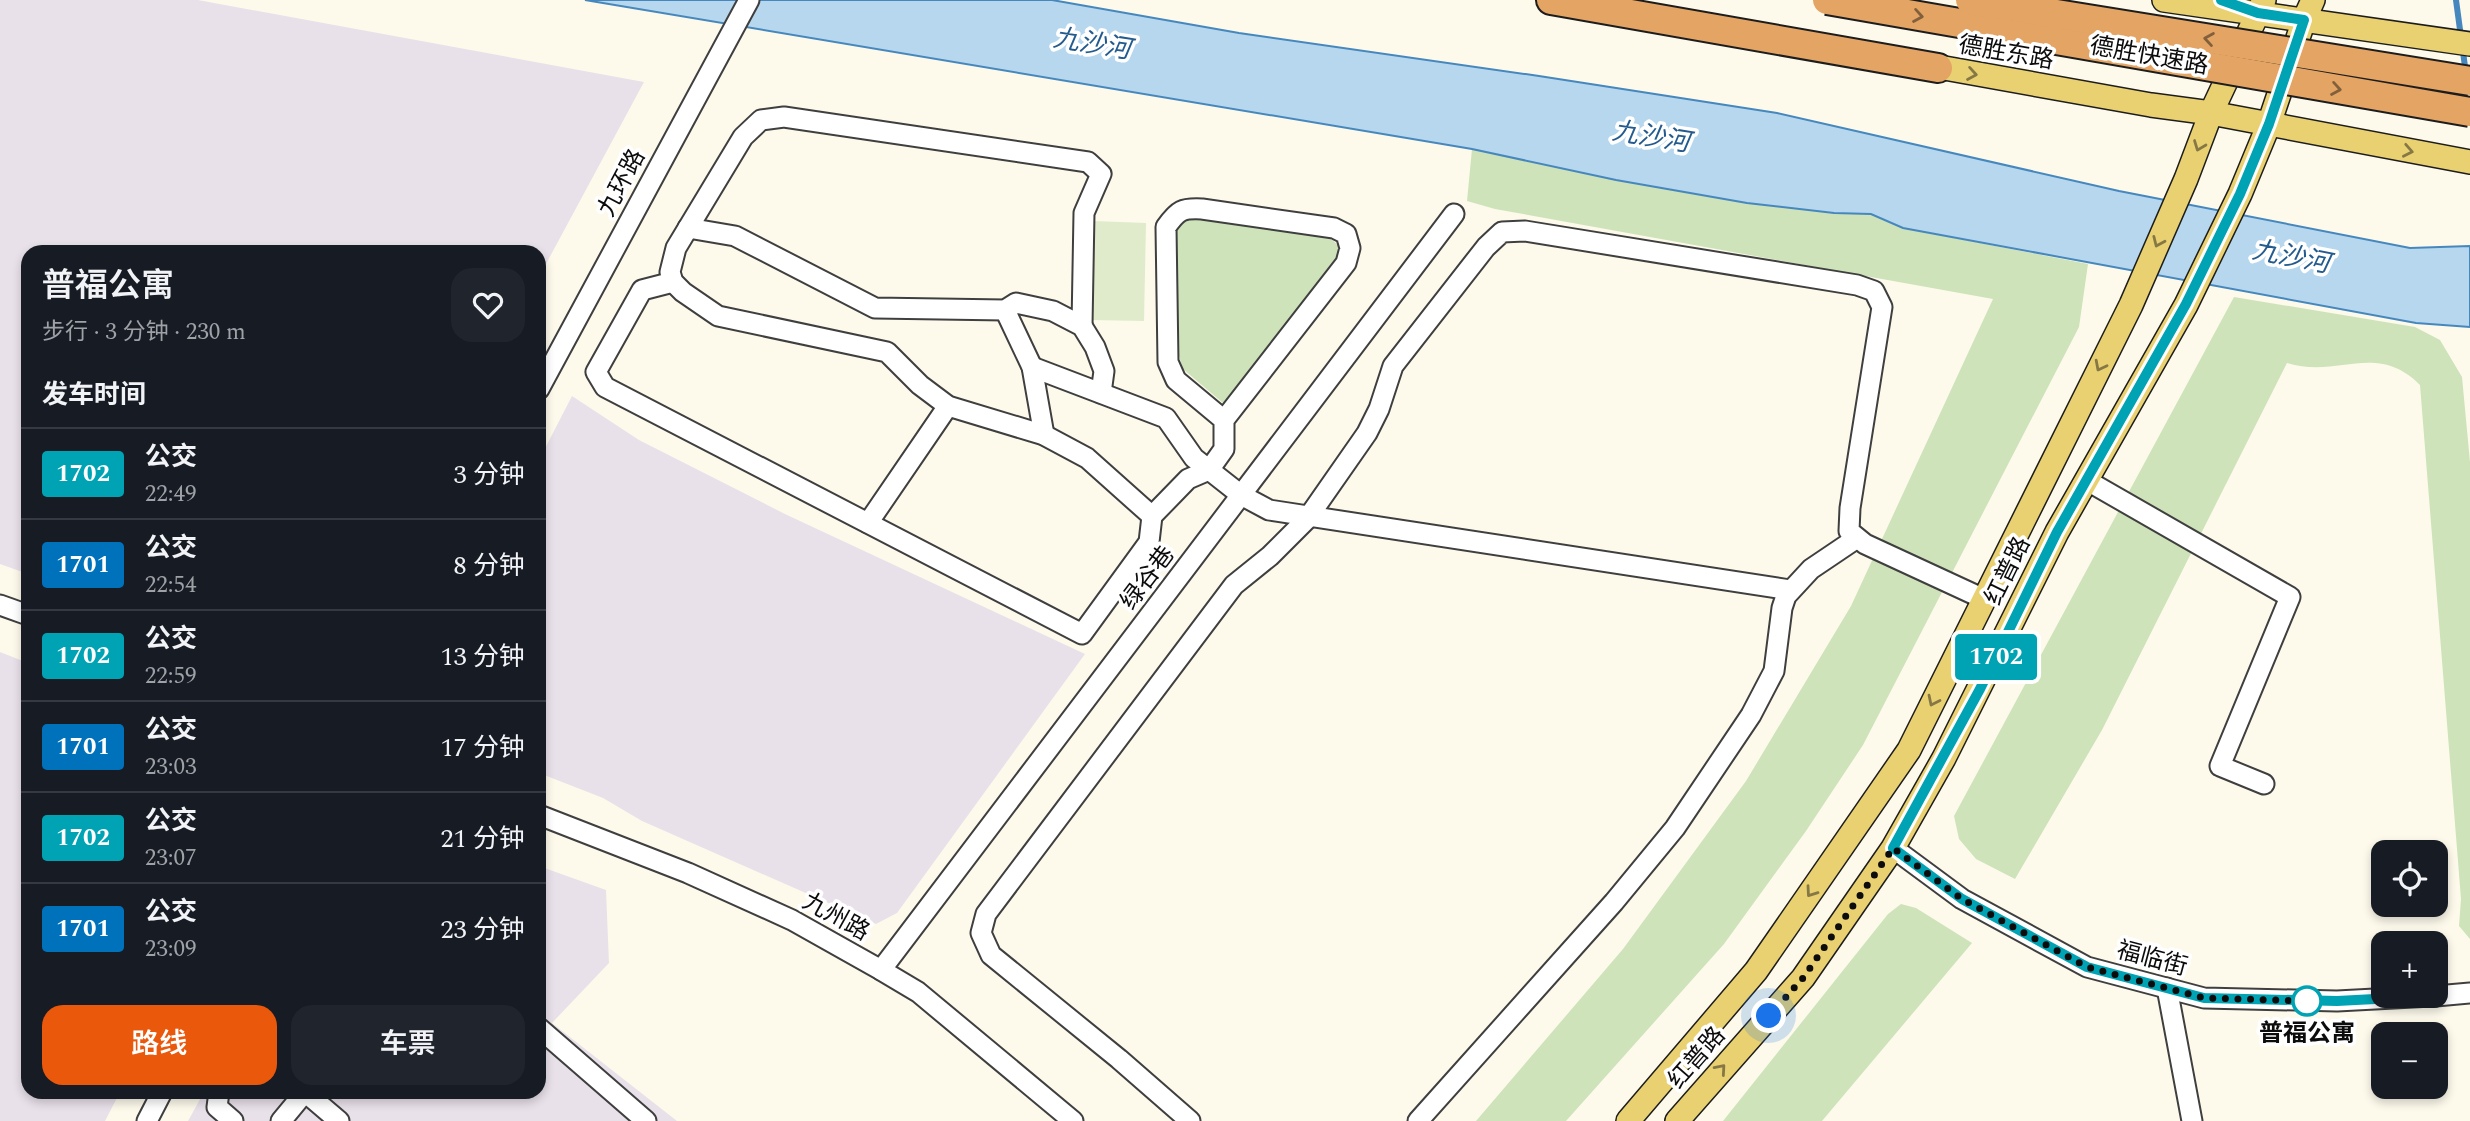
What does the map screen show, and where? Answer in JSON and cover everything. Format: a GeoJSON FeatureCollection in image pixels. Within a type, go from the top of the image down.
{"type":"FeatureCollection","features":[{"type":"Feature","properties":{"kind":"highway"},"geometry":{"type":"LineString","coordinates":[[1551,0],[1938,68]]}},
{"type":"Feature","properties":{"kind":"highway","name":"德胜快速路"},"geometry":{"type":"LineString","coordinates":[[1827,0],[2470,112]]}},
{"type":"Feature","properties":{"kind":"highway","name":"德胜快速路"},"geometry":{"type":"LineString","coordinates":[[1970,0],[2470,81]]}},
{"type":"Feature","properties":{"kind":"main road","name":"德胜东路"},"geometry":{"type":"LineString","coordinates":[[1618,0],[1938,68],[2211,113],[2470,162]]}},
{"type":"Feature","properties":{"kind":"main road"},"geometry":{"type":"LineString","coordinates":[[2164,0],[2308,10],[2470,44]]}},
{"type":"Feature","properties":{"kind":"main road","name":"红普路"},"geometry":{"type":"LineString","coordinates":[[1628,1121],[1756,971],[1909,750],[2131,305],[2186,179],[2211,113],[2261,7]]}},
{"type":"Feature","properties":{"kind":"main road","name":"红普路"},"geometry":{"type":"LineString","coordinates":[[1677,1121],[1803,978],[1893,848],[1944,758],[2057,532],[2186,304],[2240,194],[2269,124],[2308,10]]}},
{"type":"Feature","properties":{"kind":"street","name":"九环路"},"geometry":{"type":"LineString","coordinates":[[546,376],[749,0]]}},
{"type":"Feature","properties":{"kind":"street"},"geometry":{"type":"LineString","coordinates":[[2221,0],[2261,7]]}},
{"type":"Feature","properties":{"kind":"street"},"geometry":{"type":"LineString","coordinates":[[1082,326],[1084,214],[1101,174],[1088,162],[784,117],[761,120],[743,137],[676,248],[670,272],[673,282],[718,316],[887,352],[920,385],[948,406],[1044,435],[1087,458],[1152,516]]}},
{"type":"Feature","properties":{"kind":"street"},"geometry":{"type":"LineString","coordinates":[[673,282],[642,290],[596,372],[606,387],[1082,634],[1149,542],[1152,516],[1188,479],[1209,470],[1224,449],[1224,420],[1346,263],[1350,248],[1346,234],[1334,228],[1188,208],[1176,212],[1166,227],[1168,362],[1176,380],[1224,420]]}},
{"type":"Feature","properties":{"kind":"street","name":"绿谷巷"},"geometry":{"type":"LineString","coordinates":[[881,971],[1454,214]]}},
{"type":"Feature","properties":{"kind":"street"},"geometry":{"type":"LineString","coordinates":[[688,228],[735,236],[875,308],[1005,310],[1016,303],[1052,311],[1082,326],[1095,347],[1104,371],[1101,393]]}},
{"type":"Feature","properties":{"kind":"street"},"geometry":{"type":"LineString","coordinates":[[1191,1121],[990,955],[981,933],[986,914],[1234,585],[1270,556],[1309,516],[1367,433],[1379,409],[1393,366],[1486,247],[1502,232],[1525,231],[1857,285],[1874,292],[1882,307],[1850,508],[1849,531],[1865,544],[1984,599]]}},
{"type":"Feature","properties":{"kind":"street"},"geometry":{"type":"LineString","coordinates":[[1005,310],[1032,368],[1044,435]]}},
{"type":"Feature","properties":{"kind":"street"},"geometry":{"type":"LineString","coordinates":[[1032,368],[1166,418],[1194,458],[1241,495],[1269,510],[1790,590]]}},
{"type":"Feature","properties":{"kind":"street"},"geometry":{"type":"LineString","coordinates":[[868,523],[948,406]]}},
{"type":"Feature","properties":{"kind":"street"},"geometry":{"type":"LineString","coordinates":[[2086,480],[2290,597],[2220,766],[2264,784]]}},
{"type":"Feature","properties":{"kind":"street"},"geometry":{"type":"LineString","coordinates":[[1418,1121],[1614,902],[1675,828],[1751,715],[1774,671],[1782,608],[1790,590],[1811,569],[1857,538]]}},
{"type":"Feature","properties":{"kind":"street"},"geometry":{"type":"LineString","coordinates":[[0,605],[21,612]]}},
{"type":"Feature","properties":{"kind":"street","name":"九州路"},"geometry":{"type":"LineString","coordinates":[[546,818],[688,873],[792,920],[918,992],[1073,1121]]}},
{"type":"Feature","properties":{"kind":"street","name":"福临街"},"geometry":{"type":"LineString","coordinates":[[1893,848],[1962,899],[2087,967],[2204,998],[2371,999]]}},
{"type":"Feature","properties":{"kind":"street"},"geometry":{"type":"LineString","coordinates":[[2167,988],[2192,1121]]}},
{"type":"Feature","properties":{"kind":"street","name":"福临街"},"geometry":{"type":"LineString","coordinates":[[2448,995],[2470,993]]}},
{"type":"Feature","properties":{"kind":"street"},"geometry":{"type":"LineString","coordinates":[[546,1034],[646,1121]]}},
{"type":"Feature","properties":{"kind":"street"},"geometry":{"type":"LineString","coordinates":[[147,1121],[158,1099]]}},
{"type":"Feature","properties":{"kind":"street"},"geometry":{"type":"LineString","coordinates":[[218,1099],[217,1107],[233,1121]]}},
{"type":"Feature","properties":{"kind":"street"},"geometry":{"type":"LineString","coordinates":[[281,1121],[299,1099]]}},
{"type":"Feature","properties":{"kind":"street"},"geometry":{"type":"LineString","coordinates":[[313,1099],[339,1121]]}},
{"type":"Feature","properties":{"kind":"shaded area"},"geometry":{"type":"Polygon","coordinates":[[[0,0],[198,0],[644,82],[546,264],[546,245],[21,245],[21,572],[0,564],[0,0]]]}},
{"type":"Feature","properties":{"kind":"shaded area"},"geometry":{"type":"Polygon","coordinates":[[[572,396],[639,440],[785,514],[1085,654],[897,913],[876,924],[642,821],[603,798],[546,776],[546,446],[572,396]]]}},
{"type":"Feature","properties":{"kind":"shaded area"},"geometry":{"type":"Polygon","coordinates":[[[0,652],[21,660],[21,1099],[116,1099],[105,1121],[0,1121],[0,652]]]}},
{"type":"Feature","properties":{"kind":"shaded area"},"geometry":{"type":"Polygon","coordinates":[[[546,869],[606,890],[609,963],[552,1023],[677,1121],[188,1121],[200,1099],[546,1099],[546,869]]]}},
{"type":"Feature","properties":{"kind":"green space"},"geometry":{"type":"Polygon","coordinates":[[[1472,149],[1616,180],[1747,203],[1834,213],[1871,214],[1903,228],[2088,264],[2079,327],[1863,745],[1806,831],[1724,944],[1566,1121],[1476,1121],[1623,949],[1746,781],[1851,606],[1993,299],[1495,209],[1467,201],[1472,149]]]}},
{"type":"Feature","properties":{"kind":"green space"},"geometry":{"type":"Polygon","coordinates":[[[1195,217],[1326,235],[1343,249],[1340,258],[1233,398],[1223,403],[1183,369],[1178,353],[1175,232],[1183,222],[1195,217]]]}},
{"type":"Feature","properties":{"kind":"green space"},"geometry":{"type":"Polygon","coordinates":[[[1093,221],[1146,223],[1144,321],[1090,320],[1093,221]]]}},
{"type":"Feature","properties":{"kind":"green space"},"geometry":{"type":"Polygon","coordinates":[[[2234,297],[2415,327],[2440,340],[2462,377],[2470,462],[2470,939],[2459,926],[2461,899],[2420,385],[2404,372],[2388,365],[2356,363],[2306,367],[2287,363],[2102,730],[2015,879],[1976,859],[1959,839],[1954,816],[2234,297]]]}},
{"type":"Feature","properties":{"kind":"green space"},"geometry":{"type":"Polygon","coordinates":[[[1901,904],[1916,908],[1972,943],[1822,1121],[1723,1121],[1888,914],[1901,904]]]}},
{"type":"Feature","properties":{"kind":"water","name":"九沙河"},"geometry":{"type":"Polygon","coordinates":[[[585,0],[1052,0],[1239,33],[1777,113],[2119,191],[2410,248],[2470,246],[2470,327],[2416,323],[1903,228],[1871,214],[1834,213],[1747,203],[1616,180],[1472,149],[585,0]]]}},
{"type":"Feature","properties":{"kind":"waterway"},"geometry":{"type":"LineString","coordinates":[[2456,0],[2466,74]]}},
{"type":"Feature","properties":{"kind":"bus line","name":"1702"},"geometry":{"type":"LineString","coordinates":[[2221,0],[2258,13],[2304,20],[2269,124],[2240,194],[2186,304],[2057,532],[1980,689],[1893,848],[1962,899],[2087,967],[2204,998],[2371,999]]}},
{"type":"Feature","properties":{"kind":"place","name":"普福公寓"},"geometry":{"type":"Point","coordinates":[2307,1001]}},
{"type":"Feature","properties":{"kind":"route"},"geometry":{"type":"LineString","coordinates":[[1769,1016],[1803,978],[1893,848],[1962,899],[2087,967],[2204,998],[2307,1001]]}}]}
